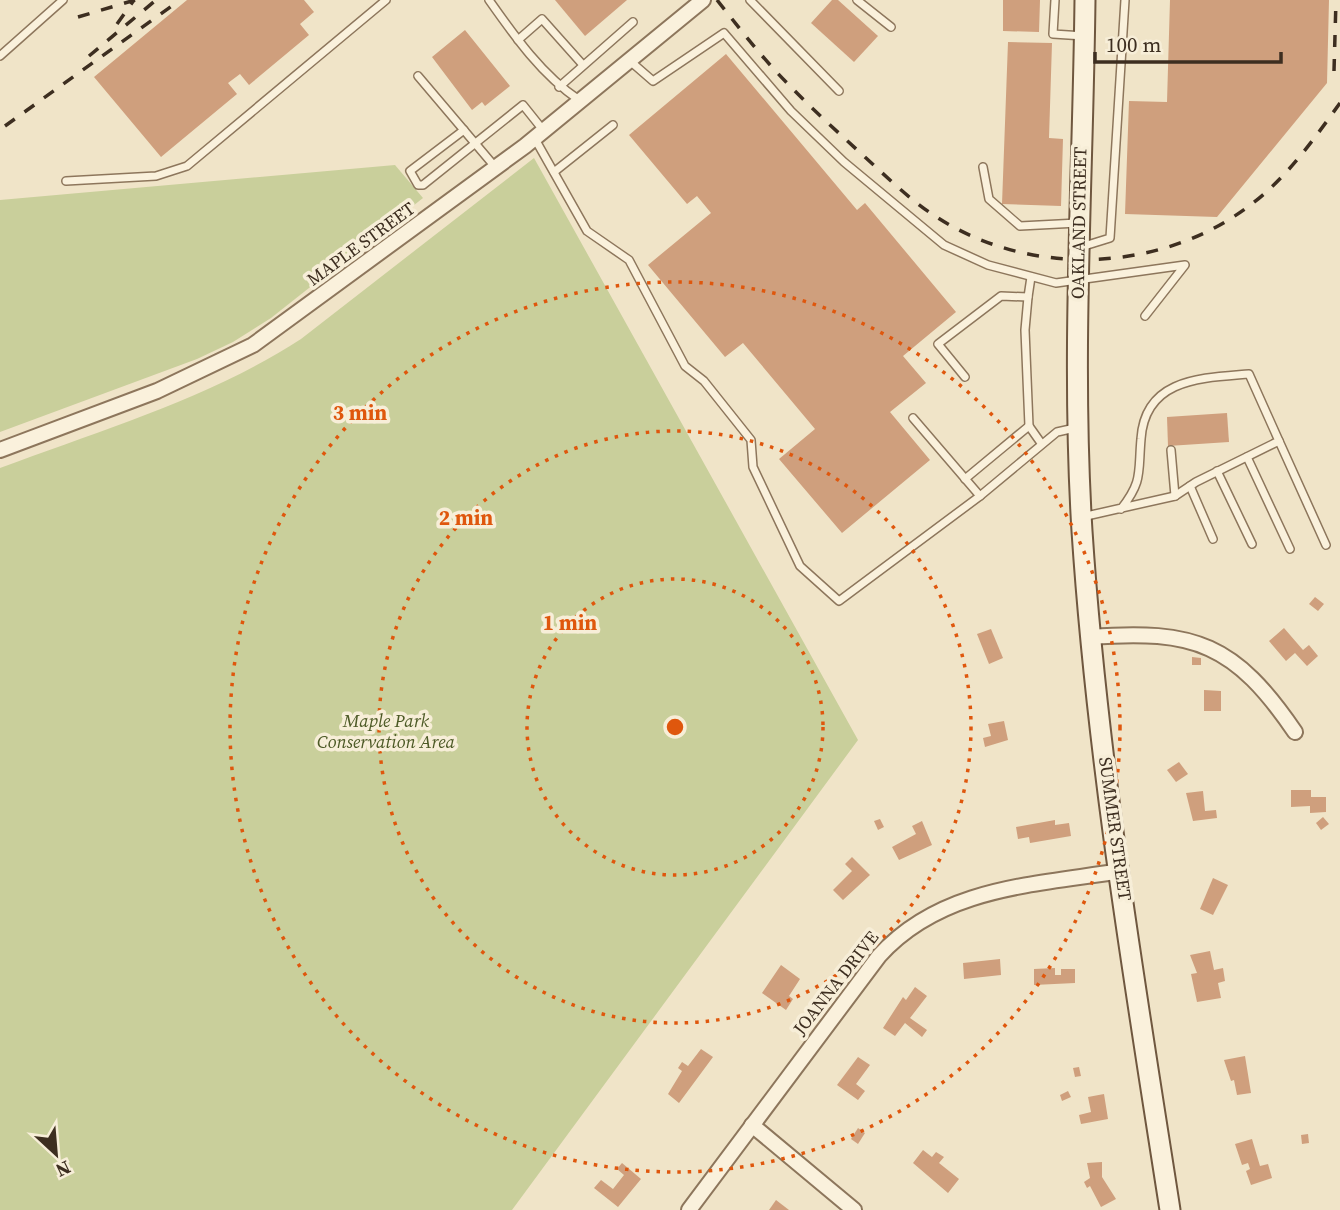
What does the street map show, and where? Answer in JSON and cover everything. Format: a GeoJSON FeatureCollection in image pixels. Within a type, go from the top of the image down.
{"type":"FeatureCollection","features":[{"type":"Feature","properties":{"kind":"main road","name":"OAKLAND STREET"},"geometry":{"type":"LineString","coordinates":[[1078,437],[1077,280],[1085,0]]}},
{"type":"Feature","properties":{"kind":"main road","name":"SUMMER STREET"},"geometry":{"type":"LineString","coordinates":[[1078,437],[1090,637],[1170,1210]]}},
{"type":"Feature","properties":{"kind":"street","name":"MAPLE STREET"},"geometry":{"type":"LineString","coordinates":[[0,450],[158,391],[226,360],[280,326],[496,168],[630,60],[695,2]]}},
{"type":"Feature","properties":{"kind":"street"},"geometry":{"type":"LineString","coordinates":[[1090,637],[1141,634],[1182,640],[1212,650],[1247,670],[1272,698],[1295,732]]}},
{"type":"Feature","properties":{"kind":"street","name":"JOANNA DRIVE"},"geometry":{"type":"LineString","coordinates":[[689,1210],[879,956],[914,923],[954,903],[986,893],[1121,872]]}},
{"type":"Feature","properties":{"kind":"street"},"geometry":{"type":"LineString","coordinates":[[752,1125],[854,1210]]}},
{"type":"Feature","properties":{"kind":"lane"},"geometry":{"type":"LineString","coordinates":[[0,56],[63,0]]}},
{"type":"Feature","properties":{"kind":"lane"},"geometry":{"type":"LineString","coordinates":[[66,181],[156,176],[187,166],[386,0]]}},
{"type":"Feature","properties":{"kind":"lane"},"geometry":{"type":"LineString","coordinates":[[489,0],[518,40],[559,87],[580,100]]}},
{"type":"Feature","properties":{"kind":"lane"},"geometry":{"type":"LineString","coordinates":[[750,0],[839,91]]}},
{"type":"Feature","properties":{"kind":"lane"},"geometry":{"type":"LineString","coordinates":[[857,0],[891,27]]}},
{"type":"Feature","properties":{"kind":"lane"},"geometry":{"type":"LineString","coordinates":[[1055,0],[1053,34],[1085,36]]}},
{"type":"Feature","properties":{"kind":"lane"},"geometry":{"type":"LineString","coordinates":[[1078,248],[1110,238],[1125,0]]}},
{"type":"Feature","properties":{"kind":"lane"},"geometry":{"type":"LineString","coordinates":[[518,40],[542,19],[583,65]]}},
{"type":"Feature","properties":{"kind":"lane"},"geometry":{"type":"LineString","coordinates":[[559,87],[633,22]]}},
{"type":"Feature","properties":{"kind":"lane"},"geometry":{"type":"LineString","coordinates":[[630,60],[653,81],[724,33],[791,111],[844,162],[944,245],[988,265],[1056,283],[1185,265],[1145,316]]}},
{"type":"Feature","properties":{"kind":"lane"},"geometry":{"type":"LineString","coordinates":[[418,76],[496,168]]}},
{"type":"Feature","properties":{"kind":"lane"},"geometry":{"type":"LineString","coordinates":[[464,130],[410,171],[410,176],[418,185],[423,185],[523,105],[539,134],[554,172],[587,231],[629,260],[685,366],[704,381],[751,440],[753,467],[800,566],[839,600],[980,496],[1057,432],[1078,437]]}},
{"type":"Feature","properties":{"kind":"lane"},"geometry":{"type":"LineString","coordinates":[[554,172],[613,125]]}},
{"type":"Feature","properties":{"kind":"lane"},"geometry":{"type":"LineString","coordinates":[[983,167],[989,199],[1020,226],[1079,223]]}},
{"type":"Feature","properties":{"kind":"lane"},"geometry":{"type":"LineString","coordinates":[[1031,277],[1025,330],[1029,426],[1041,443]]}},
{"type":"Feature","properties":{"kind":"lane"},"geometry":{"type":"LineString","coordinates":[[965,377],[938,344],[1002,296],[1028,297]]}},
{"type":"Feature","properties":{"kind":"lane"},"geometry":{"type":"LineString","coordinates":[[1121,509],[1135,491],[1141,475],[1141,438],[1145,415],[1156,400],[1172,387],[1191,380],[1249,374],[1326,545]]}},
{"type":"Feature","properties":{"kind":"lane"},"geometry":{"type":"LineString","coordinates":[[912,418],[980,496]]}},
{"type":"Feature","properties":{"kind":"lane"},"geometry":{"type":"LineString","coordinates":[[965,479],[1029,426]]}},
{"type":"Feature","properties":{"kind":"lane"},"geometry":{"type":"LineString","coordinates":[[1082,517],[1175,496],[1217,471],[1279,441]]}},
{"type":"Feature","properties":{"kind":"lane"},"geometry":{"type":"LineString","coordinates":[[1171,450],[1175,496]]}},
{"type":"Feature","properties":{"kind":"lane"},"geometry":{"type":"LineString","coordinates":[[1247,457],[1290,549]]}},
{"type":"Feature","properties":{"kind":"lane"},"geometry":{"type":"LineString","coordinates":[[1217,471],[1252,544]]}},
{"type":"Feature","properties":{"kind":"lane"},"geometry":{"type":"LineString","coordinates":[[1190,486],[1213,539]]}},
{"type":"Feature","properties":{"kind":"green space","name":"Maple Park Conservation Area"},"geometry":{"type":"Polygon","coordinates":[[[534,158],[858,740],[512,1210],[0,1210],[0,468],[192,396],[266,360],[301,339],[534,158]]]}},
{"type":"Feature","properties":{"kind":"green space"},"geometry":{"type":"Polygon","coordinates":[[[395,165],[423,198],[271,318],[233,342],[197,359],[0,432],[0,200],[395,165]]]}},
{"type":"Feature","properties":{"kind":"building"},"geometry":{"type":"Polygon","coordinates":[[[187,0],[304,0],[314,12],[300,24],[309,35],[249,85],[240,74],[228,83],[237,94],[161,157],[94,77],[187,0]]]}},
{"type":"Feature","properties":{"kind":"building"},"geometry":{"type":"Polygon","coordinates":[[[555,0],[627,0],[585,36],[555,0]]]}},
{"type":"Feature","properties":{"kind":"building"},"geometry":{"type":"Polygon","coordinates":[[[832,0],[838,0],[878,36],[854,62],[811,23],[832,0]]]}},
{"type":"Feature","properties":{"kind":"building"},"geometry":{"type":"Polygon","coordinates":[[[1003,0],[1040,0],[1039,32],[1003,31],[1003,0]]]}},
{"type":"Feature","properties":{"kind":"building"},"geometry":{"type":"Polygon","coordinates":[[[1170,0],[1329,0],[1327,83],[1217,217],[1125,214],[1129,101],[1167,102],[1170,0]]]}},
{"type":"Feature","properties":{"kind":"building"},"geometry":{"type":"Polygon","coordinates":[[[465,30],[510,86],[485,106],[482,102],[472,110],[432,57],[465,30]]]}},
{"type":"Feature","properties":{"kind":"building"},"geometry":{"type":"Polygon","coordinates":[[[1008,42],[1052,43],[1049,138],[1063,139],[1061,206],[1002,204],[1008,42]]]}},
{"type":"Feature","properties":{"kind":"building"},"geometry":{"type":"Polygon","coordinates":[[[726,54],[857,210],[865,203],[956,312],[903,356],[926,383],[890,412],[930,460],[842,533],[779,459],[815,429],[743,343],[725,357],[648,265],[711,213],[697,196],[687,204],[629,135],[726,54]]]}},
{"type":"Feature","properties":{"kind":"building"},"geometry":{"type":"Polygon","coordinates":[[[1227,413],[1229,442],[1168,446],[1167,417],[1227,413]]]}},
{"type":"Feature","properties":{"kind":"building"},"geometry":{"type":"Polygon","coordinates":[[[1315,597],[1324,604],[1318,611],[1309,604],[1315,597]]]}},
{"type":"Feature","properties":{"kind":"building"},"geometry":{"type":"Polygon","coordinates":[[[1284,628],[1303,650],[1309,645],[1318,656],[1307,666],[1295,653],[1286,661],[1269,641],[1284,628]]]}},
{"type":"Feature","properties":{"kind":"building"},"geometry":{"type":"Polygon","coordinates":[[[991,629],[1003,658],[989,664],[977,634],[991,629]]]}},
{"type":"Feature","properties":{"kind":"building"},"geometry":{"type":"Polygon","coordinates":[[[1192,657],[1201,658],[1201,665],[1192,665],[1192,657]]]}},
{"type":"Feature","properties":{"kind":"building"},"geometry":{"type":"Polygon","coordinates":[[[1204,690],[1221,691],[1221,711],[1204,711],[1204,690]]]}},
{"type":"Feature","properties":{"kind":"building"},"geometry":{"type":"Polygon","coordinates":[[[1004,721],[1008,740],[985,747],[983,738],[991,736],[988,724],[1004,721]]]}},
{"type":"Feature","properties":{"kind":"building"},"geometry":{"type":"Polygon","coordinates":[[[1179,762],[1188,774],[1176,782],[1167,770],[1179,762]]]}},
{"type":"Feature","properties":{"kind":"building"},"geometry":{"type":"Polygon","coordinates":[[[1291,790],[1311,790],[1311,797],[1326,797],[1326,812],[1310,813],[1310,806],[1291,807],[1291,790]]]}},
{"type":"Feature","properties":{"kind":"building"},"geometry":{"type":"Polygon","coordinates":[[[1203,791],[1205,811],[1216,810],[1217,818],[1193,821],[1186,793],[1203,791]]]}},
{"type":"Feature","properties":{"kind":"building"},"geometry":{"type":"Polygon","coordinates":[[[1323,817],[1329,824],[1321,830],[1316,823],[1323,817]]]}},
{"type":"Feature","properties":{"kind":"building"},"geometry":{"type":"Polygon","coordinates":[[[880,819],[884,827],[878,830],[874,821],[880,819]]]}},
{"type":"Feature","properties":{"kind":"building"},"geometry":{"type":"Polygon","coordinates":[[[1055,820],[1055,825],[1069,823],[1071,836],[1030,843],[1029,837],[1018,839],[1016,827],[1055,820]]]}},
{"type":"Feature","properties":{"kind":"building"},"geometry":{"type":"Polygon","coordinates":[[[922,821],[932,845],[899,860],[892,847],[916,834],[912,826],[922,821]]]}},
{"type":"Feature","properties":{"kind":"building"},"geometry":{"type":"Polygon","coordinates":[[[852,857],[870,875],[843,900],[833,890],[852,871],[845,864],[852,857]]]}},
{"type":"Feature","properties":{"kind":"building"},"geometry":{"type":"Polygon","coordinates":[[[1213,878],[1228,885],[1213,915],[1200,909],[1213,878]]]}},
{"type":"Feature","properties":{"kind":"building"},"geometry":{"type":"Polygon","coordinates":[[[1210,951],[1214,970],[1223,968],[1225,981],[1218,983],[1221,998],[1197,1002],[1191,974],[1197,973],[1190,955],[1210,951]]]}},
{"type":"Feature","properties":{"kind":"building"},"geometry":{"type":"Polygon","coordinates":[[[1000,959],[1001,975],[964,979],[963,963],[1000,959]]]}},
{"type":"Feature","properties":{"kind":"building"},"geometry":{"type":"Polygon","coordinates":[[[781,965],[800,979],[789,996],[793,999],[786,1010],[762,993],[781,965]]]}},
{"type":"Feature","properties":{"kind":"building"},"geometry":{"type":"Polygon","coordinates":[[[1055,968],[1055,975],[1061,975],[1061,969],[1075,969],[1075,983],[1034,985],[1034,969],[1055,968]]]}},
{"type":"Feature","properties":{"kind":"building"},"geometry":{"type":"Polygon","coordinates":[[[915,987],[927,996],[910,1018],[927,1030],[922,1037],[905,1023],[895,1036],[883,1028],[903,997],[906,1000],[915,987]]]}},
{"type":"Feature","properties":{"kind":"building"},"geometry":{"type":"Polygon","coordinates":[[[701,1049],[713,1057],[679,1103],[668,1094],[682,1071],[678,1068],[682,1062],[688,1066],[701,1049]]]}},
{"type":"Feature","properties":{"kind":"building"},"geometry":{"type":"Polygon","coordinates":[[[1245,1056],[1251,1093],[1237,1095],[1234,1080],[1231,1081],[1224,1060],[1245,1056]]]}},
{"type":"Feature","properties":{"kind":"building"},"geometry":{"type":"Polygon","coordinates":[[[858,1057],[870,1065],[856,1084],[865,1091],[858,1100],[837,1085],[858,1057]]]}},
{"type":"Feature","properties":{"kind":"building"},"geometry":{"type":"Polygon","coordinates":[[[1079,1067],[1081,1076],[1075,1077],[1073,1068],[1079,1067]]]}},
{"type":"Feature","properties":{"kind":"building"},"geometry":{"type":"Polygon","coordinates":[[[1068,1091],[1071,1097],[1062,1101],[1060,1095],[1068,1091]]]}},
{"type":"Feature","properties":{"kind":"building"},"geometry":{"type":"Polygon","coordinates":[[[1104,1094],[1108,1119],[1081,1124],[1079,1115],[1091,1112],[1088,1097],[1104,1094]]]}},
{"type":"Feature","properties":{"kind":"building"},"geometry":{"type":"Polygon","coordinates":[[[858,1128],[865,1133],[858,1144],[851,1139],[858,1128]]]}},
{"type":"Feature","properties":{"kind":"building"},"geometry":{"type":"Polygon","coordinates":[[[1308,1134],[1309,1143],[1302,1144],[1301,1135],[1308,1134]]]}},
{"type":"Feature","properties":{"kind":"building"},"geometry":{"type":"Polygon","coordinates":[[[1252,1139],[1260,1166],[1268,1164],[1272,1178],[1251,1185],[1246,1171],[1250,1169],[1248,1163],[1242,1165],[1235,1144],[1252,1139]]]}},
{"type":"Feature","properties":{"kind":"building"},"geometry":{"type":"Polygon","coordinates":[[[923,1150],[932,1157],[936,1152],[944,1157],[939,1163],[959,1179],[948,1193],[913,1163],[923,1150]]]}},
{"type":"Feature","properties":{"kind":"building"},"geometry":{"type":"Polygon","coordinates":[[[1102,1162],[1102,1177],[1116,1199],[1101,1207],[1090,1186],[1087,1188],[1084,1182],[1090,1178],[1087,1163],[1102,1162]]]}},
{"type":"Feature","properties":{"kind":"building"},"geometry":{"type":"Polygon","coordinates":[[[622,1163],[641,1179],[618,1207],[594,1188],[601,1180],[613,1189],[624,1175],[617,1169],[622,1163]]]}},
{"type":"Feature","properties":{"kind":"building"},"geometry":{"type":"Polygon","coordinates":[[[776,1200],[789,1210],[769,1210],[776,1200]]]}},
{"type":"Feature","properties":{"kind":"railway"},"geometry":{"type":"LineString","coordinates":[[117,24],[134,0]]}},
{"type":"Feature","properties":{"kind":"railway"},"geometry":{"type":"LineString","coordinates":[[78,17],[135,0]]}},
{"type":"Feature","properties":{"kind":"railway"},"geometry":{"type":"LineString","coordinates":[[89,56],[156,0]]}},
{"type":"Feature","properties":{"kind":"railway"},"geometry":{"type":"LineString","coordinates":[[5,126],[180,0]]}},
{"type":"Feature","properties":{"kind":"railway"},"geometry":{"type":"LineString","coordinates":[[717,0],[779,75],[917,203],[972,236],[1011,250],[1052,258],[1094,259],[1135,255],[1176,245],[1214,228],[1249,206],[1275,184],[1299,158],[1340,103]]}},
{"type":"Feature","properties":{"kind":"railway"},"geometry":{"type":"LineString","coordinates":[[1334,71],[1336,0]]}}]}
